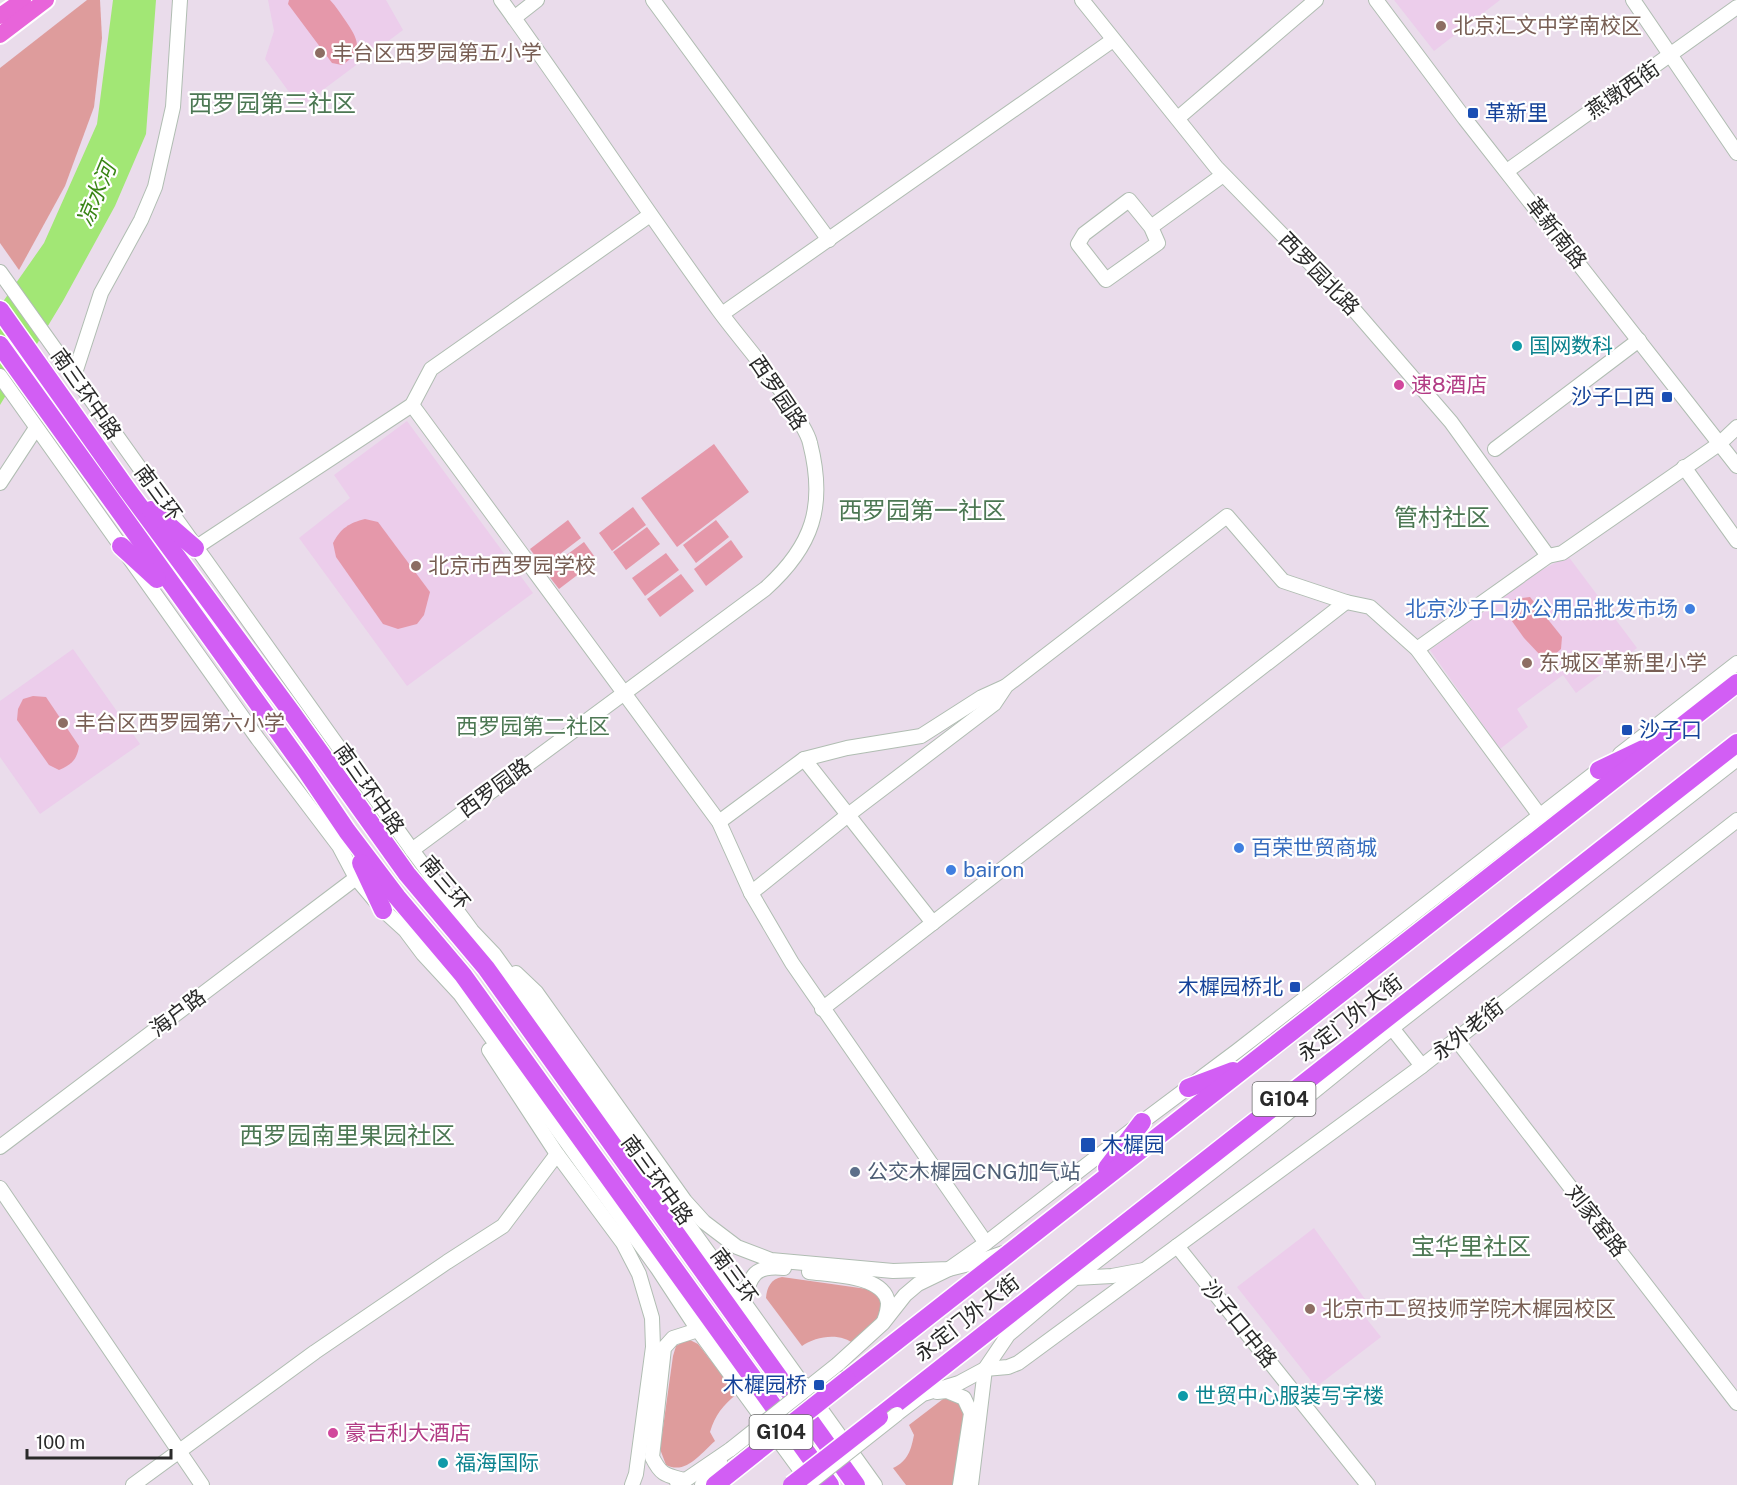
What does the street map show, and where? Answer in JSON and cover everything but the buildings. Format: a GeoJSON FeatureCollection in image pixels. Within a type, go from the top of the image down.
{"type":"FeatureCollection","features":[{"type":"Feature","properties":{"kind":"highway","name":"南三环"},"geometry":{"type":"LineString","coordinates":[[0,310],[126,488],[407,874],[490,961],[856,1485]]}},
{"type":"Feature","properties":{"kind":"highway","name":"南三环"},"geometry":{"type":"LineString","coordinates":[[0,345],[29,401],[187,607],[347,831],[397,897],[463,975],[830,1485]]}},
{"type":"Feature","properties":{"kind":"highway"},"geometry":{"type":"LineString","coordinates":[[126,488],[195,548]]}},
{"type":"Feature","properties":{"kind":"highway"},"geometry":{"type":"LineString","coordinates":[[121,546],[187,607]]}},
{"type":"Feature","properties":{"kind":"highway","name":"永定门外大街"},"geometry":{"type":"LineString","coordinates":[[843,1372],[1015,1248],[1093,1188],[1737,683]]}},
{"type":"Feature","properties":{"kind":"highway"},"geometry":{"type":"LineString","coordinates":[[1599,770],[1674,734]]}},
{"type":"Feature","properties":{"kind":"highway","name":"永定门外大街"},"geometry":{"type":"LineString","coordinates":[[792,1485],[1737,743]]}},
{"type":"Feature","properties":{"kind":"highway"},"geometry":{"type":"LineString","coordinates":[[347,831],[383,910]]}},
{"type":"Feature","properties":{"kind":"highway"},"geometry":{"type":"LineString","coordinates":[[472,931],[490,961]]}},
{"type":"Feature","properties":{"kind":"highway"},"geometry":{"type":"LineString","coordinates":[[460,994],[484,1006]]}},
{"type":"Feature","properties":{"kind":"highway"},"geometry":{"type":"LineString","coordinates":[[1188,1088],[1249,1065]]}},
{"type":"Feature","properties":{"kind":"highway"},"geometry":{"type":"LineString","coordinates":[[1093,1188],[1142,1122]]}},
{"type":"Feature","properties":{"kind":"highway","name":"G104"},"geometry":{"type":"LineString","coordinates":[[716,1485],[843,1372]]}},
{"type":"Feature","properties":{"kind":"main road"},"geometry":{"type":"LineString","coordinates":[[0,16],[23,0]]}},
{"type":"Feature","properties":{"kind":"main road"},"geometry":{"type":"LineString","coordinates":[[0,35],[46,0]]}},
{"type":"Feature","properties":{"kind":"street"},"geometry":{"type":"LineString","coordinates":[[74,376],[101,292],[141,220],[155,188],[173,107],[180,0]]}},
{"type":"Feature","properties":{"kind":"street","name":"西罗园路"},"geometry":{"type":"LineString","coordinates":[[412,850],[765,589],[786,570],[805,542],[814,517],[816,481],[810,440],[787,399],[650,215],[501,0]]}},
{"type":"Feature","properties":{"kind":"street"},"geometry":{"type":"LineString","coordinates":[[514,18],[537,0]]}},
{"type":"Feature","properties":{"kind":"street"},"geometry":{"type":"LineString","coordinates":[[653,0],[829,240]]}},
{"type":"Feature","properties":{"kind":"street","name":"西罗园北路"},"geometry":{"type":"LineString","coordinates":[[1082,0],[1223,175],[1343,297],[1444,413],[1548,556]]}},
{"type":"Feature","properties":{"kind":"street"},"geometry":{"type":"LineString","coordinates":[[1178,118],[1316,0]]}},
{"type":"Feature","properties":{"kind":"street","name":"革新南路"},"geometry":{"type":"LineString","coordinates":[[1376,0],[1465,119],[1737,466]]}},
{"type":"Feature","properties":{"kind":"street"},"geometry":{"type":"LineString","coordinates":[[1633,0],[1737,153]]}},
{"type":"Feature","properties":{"kind":"street","name":"燕墩西街"},"geometry":{"type":"LineString","coordinates":[[1507,171],[1737,7]]}},
{"type":"Feature","properties":{"kind":"street"},"geometry":{"type":"LineString","coordinates":[[722,314],[1113,40]]}},
{"type":"Feature","properties":{"kind":"street"},"geometry":{"type":"LineString","coordinates":[[1151,227],[1223,175]]}},
{"type":"Feature","properties":{"kind":"street"},"geometry":{"type":"LineString","coordinates":[[1129,200],[1151,227],[1158,243],[1106,280],[1078,244],[1084,234],[1129,200]]}},
{"type":"Feature","properties":{"kind":"street"},"geometry":{"type":"LineString","coordinates":[[195,548],[412,405],[431,369],[650,215]]}},
{"type":"Feature","properties":{"kind":"street","name":"南三环中路"},"geometry":{"type":"LineString","coordinates":[[0,272],[195,548],[472,931]]}},
{"type":"Feature","properties":{"kind":"street"},"geometry":{"type":"LineString","coordinates":[[1495,449],[1639,340]]}},
{"type":"Feature","properties":{"kind":"street"},"geometry":{"type":"LineString","coordinates":[[0,376],[29,401],[36,428],[258,739],[339,846],[356,878],[383,910],[405,930],[452,993],[557,1154],[623,1243],[639,1274],[652,1318],[653,1347],[636,1474],[632,1485]]}},
{"type":"Feature","properties":{"kind":"street"},"geometry":{"type":"LineString","coordinates":[[412,405],[719,822],[751,893],[822,1009],[986,1243]]}},
{"type":"Feature","properties":{"kind":"street"},"geometry":{"type":"LineString","coordinates":[[1417,649],[1548,556],[1562,553],[1683,466],[1719,444],[1737,427]]}},
{"type":"Feature","properties":{"kind":"street"},"geometry":{"type":"LineString","coordinates":[[0,483],[36,428]]}},
{"type":"Feature","properties":{"kind":"street"},"geometry":{"type":"LineString","coordinates":[[1683,466],[1737,541]]}},
{"type":"Feature","properties":{"kind":"street"},"geometry":{"type":"LineString","coordinates":[[719,822],[804,759],[847,748],[921,736],[982,697],[1006,686],[1227,516],[1283,581],[1370,608],[1417,649],[1540,816]]}},
{"type":"Feature","properties":{"kind":"street"},"geometry":{"type":"LineString","coordinates":[[822,1009],[1346,602]]}},
{"type":"Feature","properties":{"kind":"street","name":"永定门外大街"},"geometry":{"type":"LineString","coordinates":[[843,1372],[905,1295],[918,1284],[949,1269],[986,1243],[1737,663]]}},
{"type":"Feature","properties":{"kind":"street"},"geometry":{"type":"LineString","coordinates":[[751,893],[848,815],[994,704],[1006,686]]}},
{"type":"Feature","properties":{"kind":"street"},"geometry":{"type":"LineString","coordinates":[[804,759],[933,923]]}},
{"type":"Feature","properties":{"kind":"street","name":"永定门外大街"},"geometry":{"type":"LineString","coordinates":[[809,1485],[923,1394],[959,1383],[985,1369],[1008,1335],[1075,1278],[1275,1124],[1392,1028],[1737,759]]}},
{"type":"Feature","properties":{"kind":"street","name":"永外老街"},"geometry":{"type":"LineString","coordinates":[[985,1369],[1008,1367],[1018,1363],[1148,1269],[1422,1066],[1737,820]]}},
{"type":"Feature","properties":{"kind":"street","name":"海户路"},"geometry":{"type":"LineString","coordinates":[[0,1147],[356,878]]}},
{"type":"Feature","properties":{"kind":"street"},"geometry":{"type":"LineString","coordinates":[[423,954],[460,994],[658,1269],[698,1330],[809,1485]]}},
{"type":"Feature","properties":{"kind":"street"},"geometry":{"type":"LineString","coordinates":[[490,961],[536,992],[685,1201],[704,1222],[736,1247],[771,1260],[893,1272],[949,1269],[978,1262],[1015,1248]]}},
{"type":"Feature","properties":{"kind":"street","name":"南三环中路"},"geometry":{"type":"LineString","coordinates":[[490,961],[744,1301],[875,1485]]}},
{"type":"Feature","properties":{"kind":"street"},"geometry":{"type":"LineString","coordinates":[[1392,1028],[1422,1066]]}},
{"type":"Feature","properties":{"kind":"street","name":"刘家窑路"},"geometry":{"type":"LineString","coordinates":[[1456,1039],[1737,1403]]}},
{"type":"Feature","properties":{"kind":"street"},"geometry":{"type":"LineString","coordinates":[[134,1485],[324,1346],[503,1226],[557,1154]]}},
{"type":"Feature","properties":{"kind":"street"},"geometry":{"type":"LineString","coordinates":[[0,1188],[202,1485]]}},
{"type":"Feature","properties":{"kind":"street","name":"沙子口中路"},"geometry":{"type":"LineString","coordinates":[[1177,1246],[1368,1485]]}},
{"type":"Feature","properties":{"kind":"street"},"geometry":{"type":"LineString","coordinates":[[744,1301],[748,1282],[754,1274],[764,1269],[774,1267],[854,1278],[868,1281],[885,1294],[888,1304],[883,1323]]}},
{"type":"Feature","properties":{"kind":"street"},"geometry":{"type":"LineString","coordinates":[[1075,1278],[1113,1276],[1148,1269]]}},
{"type":"Feature","properties":{"kind":"street"},"geometry":{"type":"LineString","coordinates":[[684,1480],[665,1475],[658,1470],[652,1457],[664,1348],[673,1338],[698,1330]]}},
{"type":"Feature","properties":{"kind":"street"},"geometry":{"type":"LineString","coordinates":[[971,1485],[985,1369]]}},
{"type":"Feature","properties":{"kind":"street"},"geometry":{"type":"LineString","coordinates":[[667,1485],[684,1480],[843,1372]]}},
{"type":"Feature","properties":{"kind":"street"},"geometry":{"type":"LineString","coordinates":[[923,1394],[947,1391],[964,1398],[968,1406],[970,1413],[960,1485]]}},
{"type":"Feature","properties":{"kind":"street"},"geometry":{"type":"LineString","coordinates":[[702,1485],[731,1449]]}},
{"type":"Feature","properties":{"kind":"shaded area"},"geometry":{"type":"Polygon","coordinates":[[[87,0],[100,0],[102,38],[94,107],[65,186],[19,270],[0,243],[0,68],[87,0]]]}},
{"type":"Feature","properties":{"kind":"shaded area","name":"丰台区西罗园第五小学"},"geometry":{"type":"Polygon","coordinates":[[[268,0],[386,0],[403,30],[300,107],[265,59],[274,31],[268,0]]]}},
{"type":"Feature","properties":{"kind":"shaded area"},"geometry":{"type":"Polygon","coordinates":[[[289,0],[330,0],[356,39],[354,55],[342,65],[332,63],[288,4],[289,0]]]}},
{"type":"Feature","properties":{"kind":"shaded area","name":"北京汇文中学南校区"},"geometry":{"type":"Polygon","coordinates":[[[1394,0],[1500,0],[1434,51],[1394,0]]]}},
{"type":"Feature","properties":{"kind":"shaded area","name":"北京市西罗园学校"},"geometry":{"type":"Polygon","coordinates":[[[407,421],[533,593],[407,686],[299,538],[350,498],[334,475],[407,421]]]}},
{"type":"Feature","properties":{"kind":"shaded area"},"geometry":{"type":"Polygon","coordinates":[[[714,444],[749,492],[677,547],[641,498],[714,444]]]}},
{"type":"Feature","properties":{"kind":"shaded area"},"geometry":{"type":"Polygon","coordinates":[[[633,507],[646,525],[612,551],[599,533],[633,507]]]}},
{"type":"Feature","properties":{"kind":"shaded area"},"geometry":{"type":"Polygon","coordinates":[[[365,519],[378,522],[430,592],[424,615],[417,624],[398,629],[383,624],[336,557],[333,543],[339,533],[350,524],[365,519]]]}},
{"type":"Feature","properties":{"kind":"shaded area"},"geometry":{"type":"Polygon","coordinates":[[[568,520],[581,538],[543,567],[530,549],[568,520]]]}},
{"type":"Feature","properties":{"kind":"shaded area"},"geometry":{"type":"Polygon","coordinates":[[[716,520],[729,537],[696,563],[683,545],[716,520]]]}},
{"type":"Feature","properties":{"kind":"shaded area"},"geometry":{"type":"Polygon","coordinates":[[[647,527],[660,544],[626,570],[613,552],[647,527]]]}},
{"type":"Feature","properties":{"kind":"shaded area"},"geometry":{"type":"Polygon","coordinates":[[[731,540],[743,557],[706,586],[694,569],[731,540]]]}},
{"type":"Feature","properties":{"kind":"shaded area"},"geometry":{"type":"Polygon","coordinates":[[[584,542],[597,560],[559,589],[545,571],[584,542]]]}},
{"type":"Feature","properties":{"kind":"shaded area"},"geometry":{"type":"Polygon","coordinates":[[[666,553],[679,570],[645,596],[632,578],[666,553]]]}},
{"type":"Feature","properties":{"kind":"shaded area","name":"东城区革新里小学"},"geometry":{"type":"Polygon","coordinates":[[[1568,556],[1637,648],[1576,693],[1563,675],[1517,709],[1528,727],[1500,749],[1430,650],[1540,571],[1568,556]]]}},
{"type":"Feature","properties":{"kind":"shaded area"},"geometry":{"type":"Polygon","coordinates":[[[681,574],[694,591],[660,617],[647,599],[681,574]]]}},
{"type":"Feature","properties":{"kind":"shaded area"},"geometry":{"type":"Polygon","coordinates":[[[1530,597],[1562,637],[1561,649],[1551,658],[1541,656],[1509,617],[1510,607],[1515,599],[1530,597]]]}},
{"type":"Feature","properties":{"kind":"shaded area","name":"丰台区西罗园第六小学"},"geometry":{"type":"Polygon","coordinates":[[[73,649],[140,744],[40,814],[0,757],[0,701],[73,649]]]}},
{"type":"Feature","properties":{"kind":"shaded area"},"geometry":{"type":"Polygon","coordinates":[[[33,696],[46,697],[79,746],[73,761],[59,770],[49,765],[17,720],[18,709],[23,699],[33,696]]]}},
{"type":"Feature","properties":{"kind":"shaded area","name":"北京市工贸技师学院木樨园校区"},"geometry":{"type":"Polygon","coordinates":[[[1314,1228],[1370,1306],[1362,1313],[1381,1337],[1316,1387],[1237,1287],[1314,1228]]]}},
{"type":"Feature","properties":{"kind":"shaded area"},"geometry":{"type":"Polygon","coordinates":[[[782,1277],[874,1290],[888,1309],[855,1345],[843,1338],[828,1337],[802,1346],[766,1298],[770,1284],[782,1277]]]}},
{"type":"Feature","properties":{"kind":"shaded area"},"geometry":{"type":"Polygon","coordinates":[[[688,1339],[698,1344],[737,1394],[714,1420],[710,1432],[715,1441],[692,1462],[673,1467],[666,1465],[660,1449],[673,1356],[676,1346],[688,1339]]]}},
{"type":"Feature","properties":{"kind":"shaded area"},"geometry":{"type":"Polygon","coordinates":[[[947,1396],[966,1407],[958,1485],[906,1485],[893,1468],[902,1462],[910,1450],[914,1435],[909,1425],[947,1396]]]}},
{"type":"Feature","properties":{"kind":"water","name":"凉水河"},"geometry":{"type":"Polygon","coordinates":[[[113,0],[156,0],[146,134],[115,206],[63,301],[0,405],[0,306],[44,243],[97,124],[113,0]]]}},
{"type":"Feature","properties":{"kind":"place","name":"北京汇文中学南校区"},"geometry":{"type":"Point","coordinates":[1441,26]}},
{"type":"Feature","properties":{"kind":"place","name":"丰台区西罗园第五小学"},"geometry":{"type":"Point","coordinates":[320,53]}},
{"type":"Feature","properties":{"kind":"place","name":"革新里"},"geometry":{"type":"Point","coordinates":[1473,113]}},
{"type":"Feature","properties":{"kind":"place","name":"国网数科"},"geometry":{"type":"Point","coordinates":[1517,346]}},
{"type":"Feature","properties":{"kind":"place","name":"速8酒店"},"geometry":{"type":"Point","coordinates":[1399,385]}},
{"type":"Feature","properties":{"kind":"place","name":"沙子口西"},"geometry":{"type":"Point","coordinates":[1667,397]}},
{"type":"Feature","properties":{"kind":"place","name":"北京市西罗园学校"},"geometry":{"type":"Point","coordinates":[416,566]}},
{"type":"Feature","properties":{"kind":"place","name":"北京沙子口办公用品批发市场"},"geometry":{"type":"Point","coordinates":[1690,609]}},
{"type":"Feature","properties":{"kind":"place","name":"东城区革新里小学"},"geometry":{"type":"Point","coordinates":[1527,663]}},
{"type":"Feature","properties":{"kind":"place","name":"丰台区西罗园第六小学"},"geometry":{"type":"Point","coordinates":[63,723]}},
{"type":"Feature","properties":{"kind":"place","name":"沙子口"},"geometry":{"type":"Point","coordinates":[1627,730]}},
{"type":"Feature","properties":{"kind":"place","name":"百荣世贸商城"},"geometry":{"type":"Point","coordinates":[1239,848]}},
{"type":"Feature","properties":{"kind":"place","name":"bairon"},"geometry":{"type":"Point","coordinates":[951,870]}},
{"type":"Feature","properties":{"kind":"place","name":"木樨园桥北"},"geometry":{"type":"Point","coordinates":[1295,987]}},
{"type":"Feature","properties":{"kind":"place","name":"木樨园"},"geometry":{"type":"Point","coordinates":[1088,1145]}},
{"type":"Feature","properties":{"kind":"place","name":"公交木樨园CNG加气站"},"geometry":{"type":"Point","coordinates":[855,1172]}},
{"type":"Feature","properties":{"kind":"place","name":"北京市工贸技师学院木樨园校区"},"geometry":{"type":"Point","coordinates":[1310,1309]}},
{"type":"Feature","properties":{"kind":"place","name":"木樨园桥"},"geometry":{"type":"Point","coordinates":[819,1385]}},
{"type":"Feature","properties":{"kind":"place","name":"世贸中心服装写字楼"},"geometry":{"type":"Point","coordinates":[1183,1396]}},
{"type":"Feature","properties":{"kind":"place","name":"豪吉利大酒店"},"geometry":{"type":"Point","coordinates":[333,1433]}},
{"type":"Feature","properties":{"kind":"place","name":"福海国际"},"geometry":{"type":"Point","coordinates":[443,1463]}},
{"type":"Feature","properties":{"kind":"district","name":"西罗园第三社区"},"geometry":{"type":"Point","coordinates":[272,104]}},
{"type":"Feature","properties":{"kind":"district","name":"西罗园第一社区"},"geometry":{"type":"Point","coordinates":[922,511]}},
{"type":"Feature","properties":{"kind":"district","name":"管村社区"},"geometry":{"type":"Point","coordinates":[1442,518]}},
{"type":"Feature","properties":{"kind":"district","name":"西罗园第二社区"},"geometry":{"type":"Point","coordinates":[533,726]}},
{"type":"Feature","properties":{"kind":"district","name":"西罗园南里果园社区"},"geometry":{"type":"Point","coordinates":[347,1136]}},
{"type":"Feature","properties":{"kind":"district","name":"宝华里社区"},"geometry":{"type":"Point","coordinates":[1471,1247]}}]}
